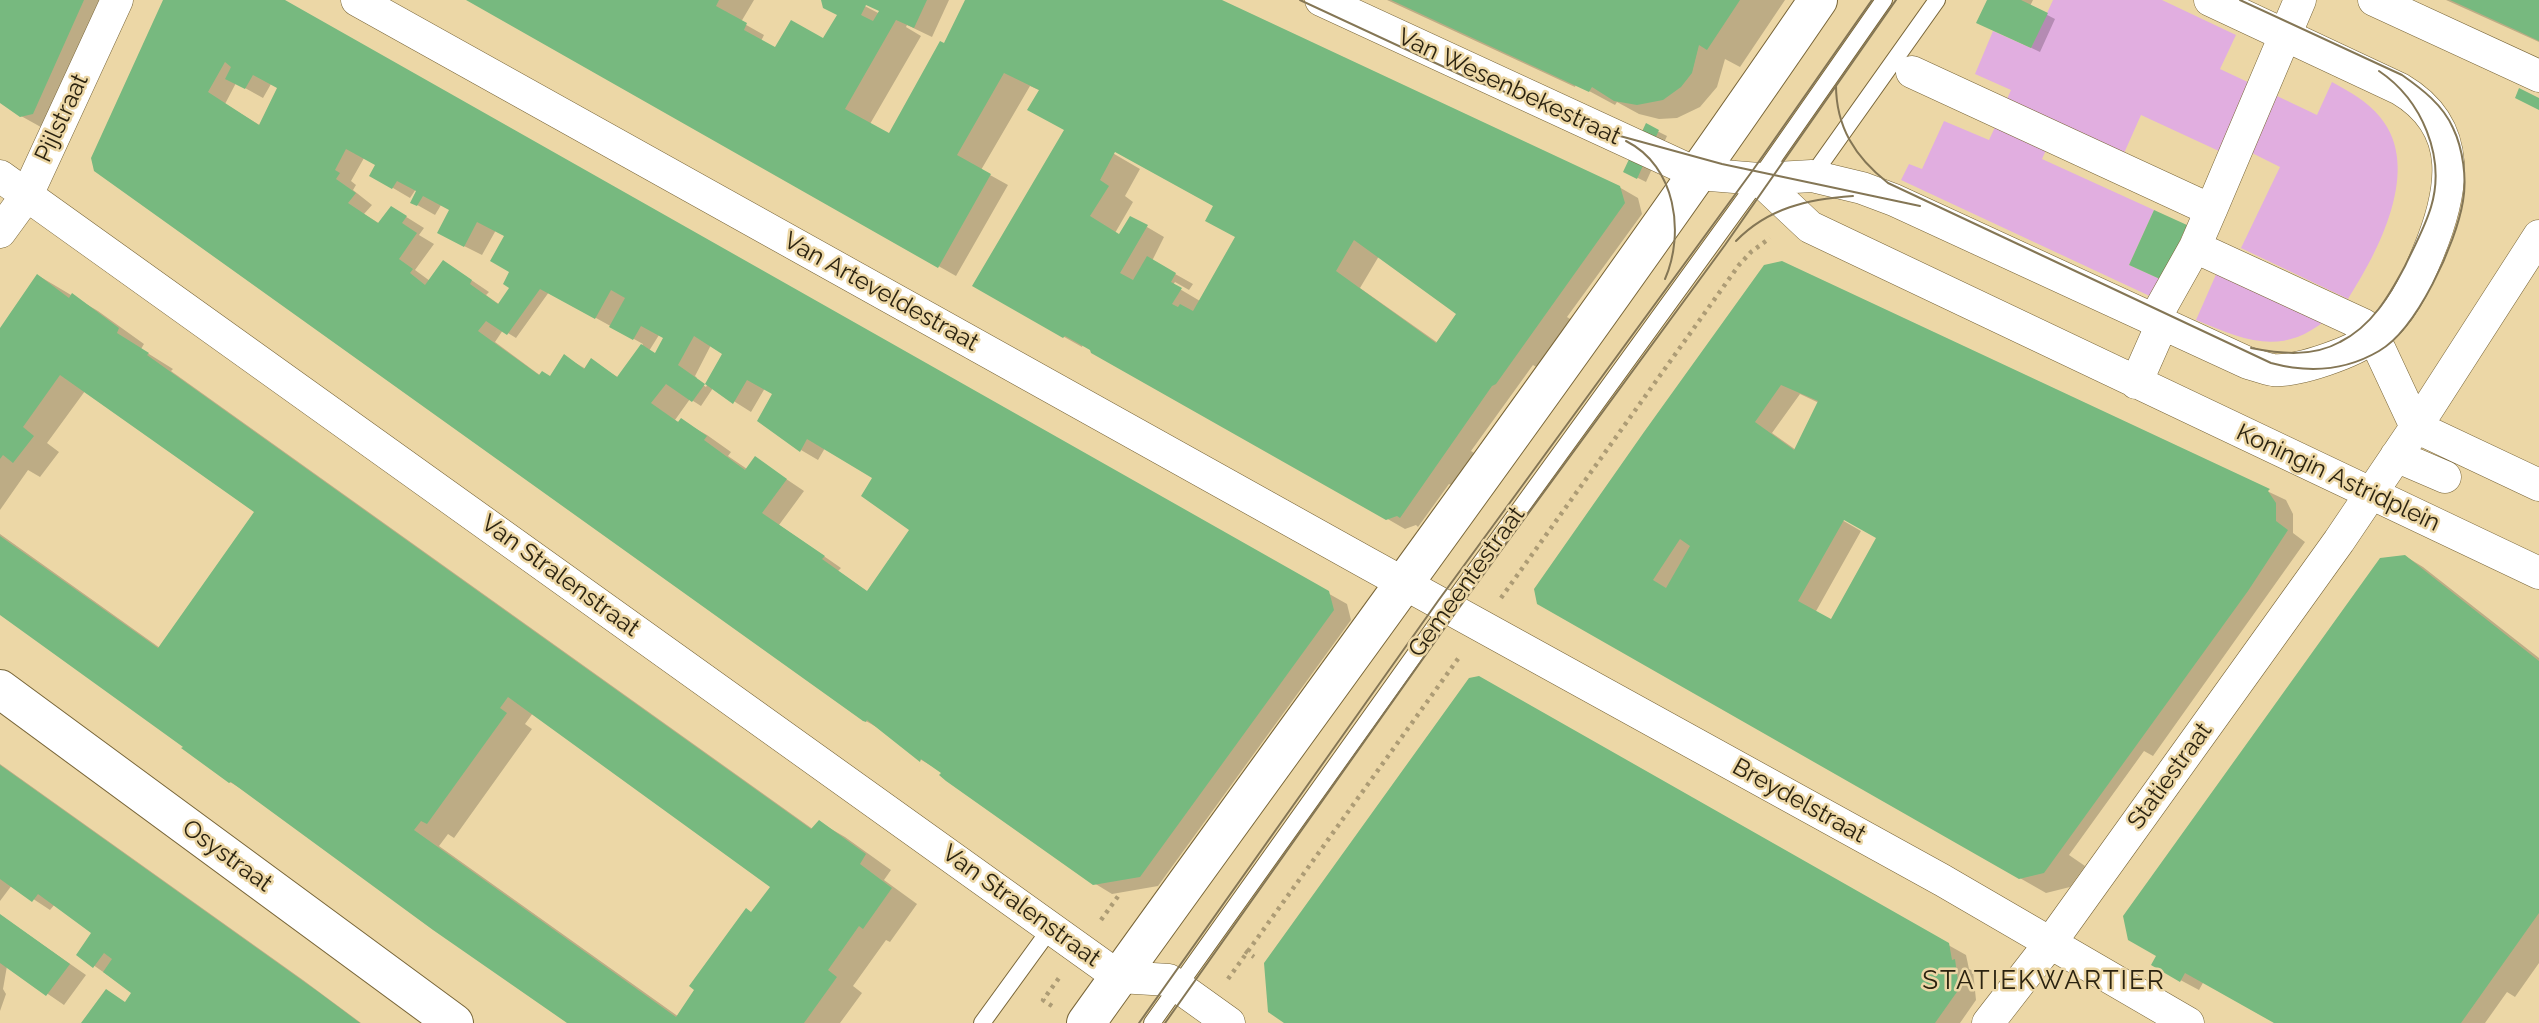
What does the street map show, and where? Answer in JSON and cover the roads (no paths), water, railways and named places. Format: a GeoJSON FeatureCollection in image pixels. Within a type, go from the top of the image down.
{"type":"FeatureCollection","features":[{"type":"Feature","properties":{"kind":"main road"},"geometry":{"type":"LineString","coordinates":[[1698,174],[1818,0]]}},
{"type":"Feature","properties":{"kind":"main road","name":"Gemeentestraat"},"geometry":{"type":"LineString","coordinates":[[1070,1015],[1119,976],[1405,584],[1698,174]]}},
{"type":"Feature","properties":{"kind":"main road","name":"Osystraat"},"geometry":{"type":"LineString","coordinates":[[0,689],[454,1023]]}},
{"type":"Feature","properties":{"kind":"street","name":"Pijlstraat"},"geometry":{"type":"LineString","coordinates":[[0,232],[27,195],[117,0]]}},
{"type":"Feature","properties":{"kind":"street","name":"Van Arteveldestraat"},"geometry":{"type":"LineString","coordinates":[[356,0],[1405,584]]}},
{"type":"Feature","properties":{"kind":"street","name":"Van Wesenbekestraat"},"geometry":{"type":"LineString","coordinates":[[1321,0],[1698,174]]}},
{"type":"Feature","properties":{"kind":"street"},"geometry":{"type":"LineString","coordinates":[[1698,174],[1759,179],[1812,176],[1862,188],[1894,200],[2248,363],[2274,370],[2334,357],[2373,337],[2392,319],[2407,299],[2440,223],[2446,201],[2449,174],[2447,151],[2434,118],[2424,105],[2410,95],[2210,0]]}},
{"type":"Feature","properties":{"kind":"street"},"geometry":{"type":"LineString","coordinates":[[2136,383],[2162,324],[2158,311],[2195,247],[2300,0]]}},
{"type":"Feature","properties":{"kind":"street"},"geometry":{"type":"LineString","coordinates":[[2374,0],[2539,76]]}},
{"type":"Feature","properties":{"kind":"street"},"geometry":{"type":"LineString","coordinates":[[1912,72],[2211,210]]}},
{"type":"Feature","properties":{"kind":"street","name":"Van Stralenstraat"},"geometry":{"type":"LineString","coordinates":[[0,176],[1119,976]]}},
{"type":"Feature","properties":{"kind":"street","name":"Koningin Astridplein"},"geometry":{"type":"LineString","coordinates":[[1759,179],[1810,227],[2539,573]]}},
{"type":"Feature","properties":{"kind":"street"},"geometry":{"type":"LineString","coordinates":[[2416,428],[2539,236]]}},
{"type":"Feature","properties":{"kind":"street"},"geometry":{"type":"LineString","coordinates":[[2195,247],[2364,325],[2373,337],[2416,428],[2539,485]]}},
{"type":"Feature","properties":{"kind":"street","name":"Statiestraat"},"geometry":{"type":"LineString","coordinates":[[1988,1023],[2051,942],[2349,526],[2416,428]]}},
{"type":"Feature","properties":{"kind":"street"},"geometry":{"type":"LineString","coordinates":[[2396,456],[2445,477]]}},
{"type":"Feature","properties":{"kind":"street","name":"Breydelstraat"},"geometry":{"type":"LineString","coordinates":[[1405,584],[1942,880],[2188,1023]]}},
{"type":"Feature","properties":{"kind":"street"},"geometry":{"type":"LineString","coordinates":[[1119,976],[1169,980],[1218,1016]]}},
{"type":"Feature","properties":{"kind":"lane"},"geometry":{"type":"LineString","coordinates":[[1759,179],[1884,0]]}},
{"type":"Feature","properties":{"kind":"lane"},"geometry":{"type":"LineString","coordinates":[[1812,176],[1937,0]]}},
{"type":"Feature","properties":{"kind":"lane","name":"Gemeentestraat"},"geometry":{"type":"LineString","coordinates":[[1152,1023],[1759,179]]}},
{"type":"Feature","properties":{"kind":"lane"},"geometry":{"type":"LineString","coordinates":[[982,1023],[1051,928]]}},
{"type":"Feature","properties":{"kind":"tram line"},"geometry":{"type":"LineString","coordinates":[[1300,0],[1472,80],[1620,136],[1722,164],[1920,206]]}},
{"type":"Feature","properties":{"kind":"tram line"},"geometry":{"type":"LineString","coordinates":[[1139,1023],[1438,601],[1753,170],[1872,0]]}},
{"type":"Feature","properties":{"kind":"tram line"},"geometry":{"type":"LineString","coordinates":[[1165,1023],[1456,612],[1725,245],[1896,0]]}},
{"type":"Feature","properties":{"kind":"tram line"},"geometry":{"type":"LineString","coordinates":[[1836,85],[1839,114],[1850,140],[1866,163],[1888,183],[2271,363],[2312,369],[2353,363],[2379,351],[2393,340],[2433,284],[2459,219],[2464,192],[2462,154],[2444,112],[2402,75],[2240,0]]}},
{"type":"Feature","properties":{"kind":"tram line"},"geometry":{"type":"LineString","coordinates":[[2251,348],[2285,353],[2308,352],[2330,347],[2361,328],[2386,299],[2426,222],[2435,188],[2435,169],[2427,131],[2407,97],[2379,71]]}},
{"type":"Feature","properties":{"kind":"tram line"},"geometry":{"type":"LineString","coordinates":[[1626,141],[1643,152],[1656,167],[1672,202],[1674,242],[1665,279]]}},
{"type":"Feature","properties":{"kind":"tram line"},"geometry":{"type":"LineString","coordinates":[[1736,241],[1761,220],[1790,207],[1853,196]]}},
{"type":"Feature","properties":{"kind":"district","name":"STATIEKWARTIER"},"geometry":{"type":"Point","coordinates":[2044,981]}}]}
